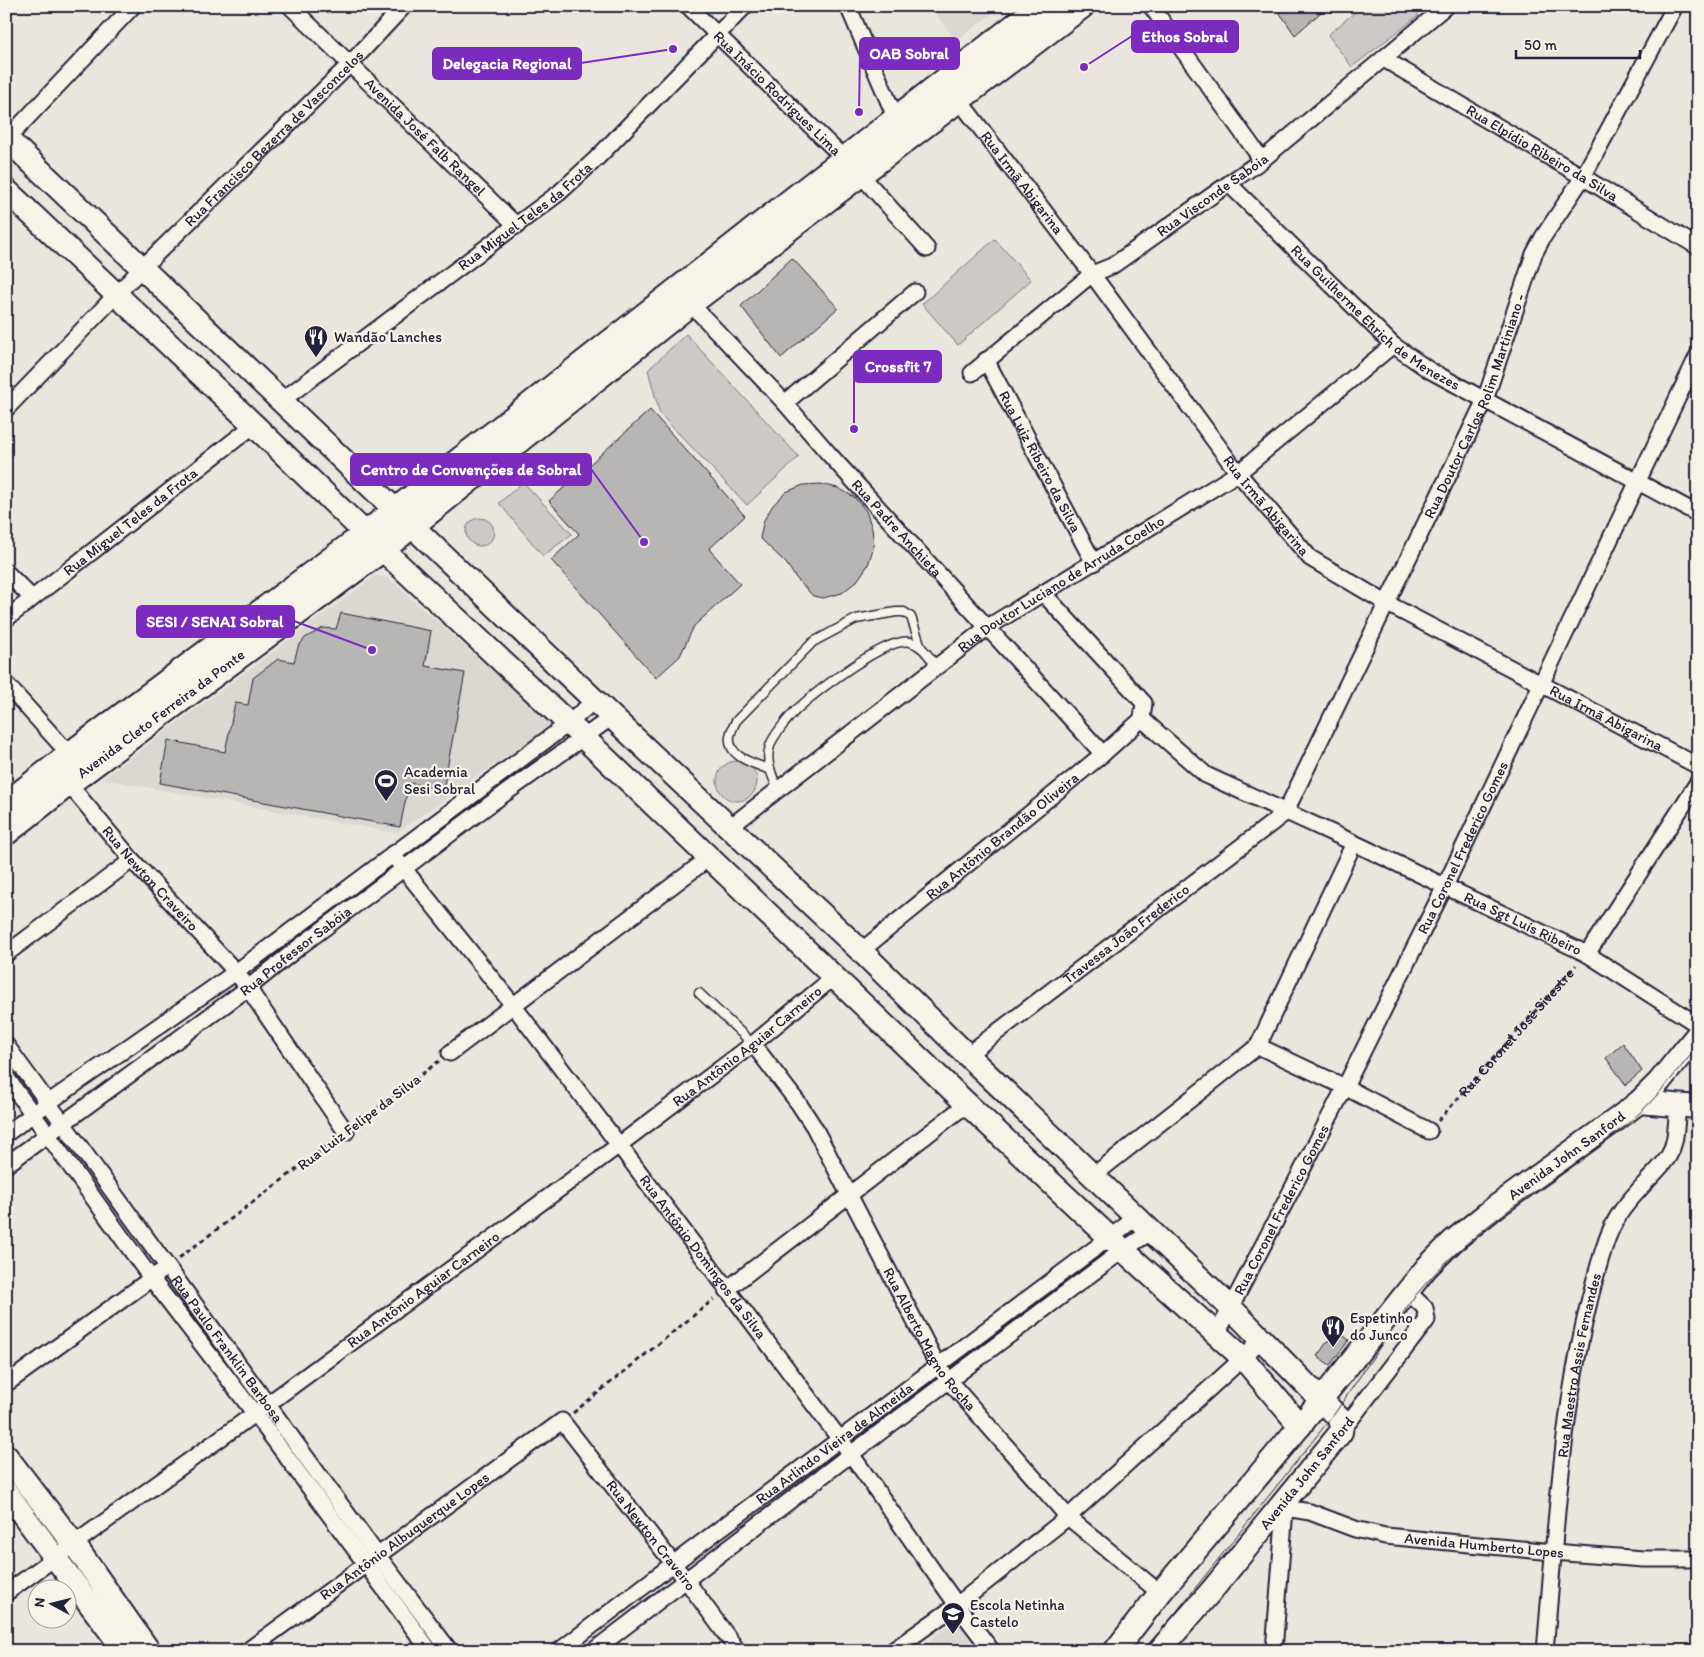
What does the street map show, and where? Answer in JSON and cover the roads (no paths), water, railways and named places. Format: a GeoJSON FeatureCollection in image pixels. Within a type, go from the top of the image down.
{"type":"FeatureCollection","features":[{"type":"Feature","properties":{"kind":"main road"},"geometry":{"type":"LineString","coordinates":[[404,517],[903,128],[1041,6]]}},
{"type":"Feature","properties":{"kind":"main road"},"geometry":{"type":"LineString","coordinates":[[903,128],[959,100],[1081,6]]}},
{"type":"Feature","properties":{"kind":"main road"},"geometry":{"type":"LineString","coordinates":[[6,138],[612,717],[861,951],[967,1055],[1145,1224],[1262,1338],[1339,1418],[1342,1425],[1341,1432]]}},
{"type":"Feature","properties":{"kind":"main road"},"geometry":{"type":"LineString","coordinates":[[404,517],[690,303],[853,167]]}},
{"type":"Feature","properties":{"kind":"main road"},"geometry":{"type":"LineString","coordinates":[[6,190],[254,425],[374,542],[576,730],[967,1104],[1243,1358],[1300,1426]]}},
{"type":"Feature","properties":{"kind":"main road","name":"Avenida Cleto Ferreira da Ponte"},"geometry":{"type":"LineString","coordinates":[[6,832],[404,517]]}},
{"type":"Feature","properties":{"kind":"main road","name":"Avenida Cleto Ferreira da Ponte"},"geometry":{"type":"LineString","coordinates":[[6,805],[70,755],[374,542]]}},
{"type":"Feature","properties":{"kind":"main road"},"geometry":{"type":"LineString","coordinates":[[793,937],[818,912]]}},
{"type":"Feature","properties":{"kind":"main road","name":"Avenida John Sanford"},"geometry":{"type":"LineString","coordinates":[[1115,1651],[1160,1593],[1300,1426],[1427,1267],[1453,1241],[1494,1208],[1639,1102],[1659,1082],[1698,1034]]}},
{"type":"Feature","properties":{"kind":"main road"},"geometry":{"type":"LineString","coordinates":[[1639,1102],[1688,1106]]}},
{"type":"Feature","properties":{"kind":"main road","name":"Avenida John Sanford"},"geometry":{"type":"LineString","coordinates":[[1159,1651],[1286,1504],[1341,1432]]}},
{"type":"Feature","properties":{"kind":"main road"},"geometry":{"type":"LineString","coordinates":[[6,1456],[74,1544],[149,1651]]}},
{"type":"Feature","properties":{"kind":"main road"},"geometry":{"type":"LineString","coordinates":[[6,1492],[125,1651]]}},
{"type":"Feature","properties":{"kind":"street"},"geometry":{"type":"LineString","coordinates":[[6,138],[134,6]]}},
{"type":"Feature","properties":{"kind":"street","name":"Avenida José Falb Rangel"},"geometry":{"type":"LineString","coordinates":[[290,6],[517,226]]}},
{"type":"Feature","properties":{"kind":"street","name":"Rua Francisco Bezerra de Vasconcelos"},"geometry":{"type":"LineString","coordinates":[[117,294],[349,65],[404,6]]}},
{"type":"Feature","properties":{"kind":"street","name":"Rua Inácio Rodrigues Lima"},"geometry":{"type":"LineString","coordinates":[[688,6],[853,167],[927,249]]}},
{"type":"Feature","properties":{"kind":"street","name":"Rua Miguel Teles da Frota"},"geometry":{"type":"LineString","coordinates":[[281,401],[559,193],[597,158],[745,6]]}},
{"type":"Feature","properties":{"kind":"street"},"geometry":{"type":"LineString","coordinates":[[848,6],[903,128]]}},
{"type":"Feature","properties":{"kind":"street"},"geometry":{"type":"LineString","coordinates":[[1151,6],[1262,160]]}},
{"type":"Feature","properties":{"kind":"street","name":"Rua Visconde Sabóia"},"geometry":{"type":"LineString","coordinates":[[972,373],[1092,274],[1112,266],[1262,160],[1384,59],[1430,11],[1446,6]]}},
{"type":"Feature","properties":{"kind":"street","name":"Rua Doutor Carlos Rolim Martiniano -"},"geometry":{"type":"LineString","coordinates":[[1286,813],[1485,400],[1534,254],[1583,176],[1674,6]]}},
{"type":"Feature","properties":{"kind":"street","name":"Rua Elpídio Ribeiro da Silva"},"geometry":{"type":"LineString","coordinates":[[1384,59],[1583,176],[1698,248]]}},
{"type":"Feature","properties":{"kind":"street","name":"Rua Irmã Abigarina"},"geometry":{"type":"LineString","coordinates":[[959,100],[1092,274],[1238,473],[1310,558],[1386,603],[1698,766]]}},
{"type":"Feature","properties":{"kind":"street","name":"Rua Guilherme Ehrich de Menezes"},"geometry":{"type":"LineString","coordinates":[[1229,184],[1393,345],[1429,370],[1698,514]]}},
{"type":"Feature","properties":{"kind":"street"},"geometry":{"type":"LineString","coordinates":[[785,403],[915,292]]}},
{"type":"Feature","properties":{"kind":"street"},"geometry":{"type":"LineString","coordinates":[[6,409],[117,294]]}},
{"type":"Feature","properties":{"kind":"street","name":"Rua Padre Anchieta"},"geometry":{"type":"LineString","coordinates":[[690,303],[785,403],[829,454],[1103,754]]}},
{"type":"Feature","properties":{"kind":"street","name":"Rua Doutor Luciano de Arruda Coelho"},"geometry":{"type":"LineString","coordinates":[[730,827],[988,627],[1238,473],[1393,345]]}},
{"type":"Feature","properties":{"kind":"street","name":"Rua Coronel Frederico Gomes"},"geometry":{"type":"LineString","coordinates":[[1217,1334],[1346,1087],[1445,886],[1698,355]]}},
{"type":"Feature","properties":{"kind":"street","name":"Rua Luiz Ribeiro da Silva"},"geometry":{"type":"LineString","coordinates":[[986,360],[1094,563]]}},
{"type":"Feature","properties":{"kind":"street","name":"Rua Miguel Teles da Frota"},"geometry":{"type":"LineString","coordinates":[[6,619],[254,425]]}},
{"type":"Feature","properties":{"kind":"street"},"geometry":{"type":"LineString","coordinates":[[6,572],[32,598]]}},
{"type":"Feature","properties":{"kind":"street"},"geometry":{"type":"LineString","coordinates":[[1044,594],[1144,703],[1142,719]]}},
{"type":"Feature","properties":{"kind":"street"},"geometry":{"type":"LineString","coordinates":[[6,684],[70,755]]}},
{"type":"Feature","properties":{"kind":"street"},"geometry":{"type":"LineString","coordinates":[[576,730],[595,700]]}},
{"type":"Feature","properties":{"kind":"street"},"geometry":{"type":"LineString","coordinates":[[576,730],[612,717]]}},
{"type":"Feature","properties":{"kind":"street","name":"Rua Antônio Brandão Oliveira"},"geometry":{"type":"LineString","coordinates":[[861,951],[1103,754],[1142,719]]}},
{"type":"Feature","properties":{"kind":"street","name":"Rua Sgt Luís Ribeiro"},"geometry":{"type":"LineString","coordinates":[[1142,719],[1206,775],[1587,954],[1698,1025]]}},
{"type":"Feature","properties":{"kind":"street","name":"Rua Professor Sabóia"},"geometry":{"type":"LineString","coordinates":[[6,1134],[236,972],[392,854],[576,730]]}},
{"type":"Feature","properties":{"kind":"street","name":"Rua Professor Sabóia"},"geometry":{"type":"LineString","coordinates":[[6,1165],[248,988],[299,947],[404,870],[493,802],[576,730]]}},
{"type":"Feature","properties":{"kind":"street"},"geometry":{"type":"LineString","coordinates":[[1587,954],[1698,782]]}},
{"type":"Feature","properties":{"kind":"street","name":"Rua Newton Craveiro"},"geometry":{"type":"LineString","coordinates":[[68,784],[132,860],[236,972],[248,988]]}},
{"type":"Feature","properties":{"kind":"street","name":"Travessa João Frederico"},"geometry":{"type":"LineString","coordinates":[[967,1055],[1286,813]]}},
{"type":"Feature","properties":{"kind":"street"},"geometry":{"type":"LineString","coordinates":[[1094,1175],[1258,1046],[1354,843]]}},
{"type":"Feature","properties":{"kind":"street","name":"Rua Antônio Domingos da Silva"},"geometry":{"type":"LineString","coordinates":[[392,854],[513,1005],[619,1145],[851,1454],[992,1651]]}},
{"type":"Feature","properties":{"kind":"street"},"geometry":{"type":"LineString","coordinates":[[450,1053],[709,858]]}},
{"type":"Feature","properties":{"kind":"street"},"geometry":{"type":"LineString","coordinates":[[6,954],[132,860]]}},
{"type":"Feature","properties":{"kind":"street"},"geometry":{"type":"LineString","coordinates":[[288,932],[299,947]]}},
{"type":"Feature","properties":{"kind":"street","name":"Rua Antônio Aguiar Carneiro"},"geometry":{"type":"LineString","coordinates":[[6,1593],[255,1414],[619,1145],[753,1044],[834,977]]}},
{"type":"Feature","properties":{"kind":"street"},"geometry":{"type":"LineString","coordinates":[[248,988],[346,1132]]}},
{"type":"Feature","properties":{"kind":"street","name":"Rua Alberto Magno Rocha"},"geometry":{"type":"LineString","coordinates":[[753,1044],[800,1104],[814,1127],[938,1366],[949,1381],[1068,1517],[1160,1593]]}},
{"type":"Feature","properties":{"kind":"street","name":"Rua Paulo Franklin Barbosa"},"geometry":{"type":"LineString","coordinates":[[6,1045],[268,1404],[430,1651]]}},
{"type":"Feature","properties":{"kind":"street"},"geometry":{"type":"LineString","coordinates":[[1258,1046],[1346,1087],[1429,1131]]}},
{"type":"Feature","properties":{"kind":"street","name":"Rua Paulo Franklin Barbosa"},"geometry":{"type":"LineString","coordinates":[[6,1077],[151,1278],[255,1414],[372,1560],[450,1651]]}},
{"type":"Feature","properties":{"kind":"street"},"geometry":{"type":"LineString","coordinates":[[726,1290],[967,1104]]}},
{"type":"Feature","properties":{"kind":"street","name":"Rua Maestro Assis Fernandes"},"geometry":{"type":"LineString","coordinates":[[1545,1651],[1561,1462],[1586,1314],[1603,1248],[1621,1209],[1668,1158],[1688,1106]]}},
{"type":"Feature","properties":{"kind":"street"},"geometry":{"type":"LineString","coordinates":[[1117,1243],[1145,1224]]}},
{"type":"Feature","properties":{"kind":"street"},"geometry":{"type":"LineString","coordinates":[[1117,1243],[1145,1224]]}},
{"type":"Feature","properties":{"kind":"street","name":"Rua Arlindo Vieira de Almeida"},"geometry":{"type":"LineString","coordinates":[[559,1651],[938,1366],[1117,1243]]}},
{"type":"Feature","properties":{"kind":"street","name":"Rua Arlindo Vieira de Almeida"},"geometry":{"type":"LineString","coordinates":[[596,1649],[949,1381],[1117,1243]]}},
{"type":"Feature","properties":{"kind":"street"},"geometry":{"type":"LineString","coordinates":[[6,1384],[169,1266]]}},
{"type":"Feature","properties":{"kind":"street","name":"Avenida John Sanford"},"geometry":{"type":"LineString","coordinates":[[1341,1432],[1427,1320],[1425,1308],[1407,1291]]}},
{"type":"Feature","properties":{"kind":"street"},"geometry":{"type":"LineString","coordinates":[[187,1325],[202,1313]]}},
{"type":"Feature","properties":{"kind":"street"},"geometry":{"type":"LineString","coordinates":[[892,1651],[957,1604],[1068,1517],[1243,1358],[1262,1338]]}},
{"type":"Feature","properties":{"kind":"street","name":"Rua Newton Craveiro"},"geometry":{"type":"LineString","coordinates":[[562,1421],[686,1580],[738,1651]]}},
{"type":"Feature","properties":{"kind":"street","name":"Rua Antônio Albuquerque Lopes"},"geometry":{"type":"LineString","coordinates":[[248,1651],[562,1421]]}},
{"type":"Feature","properties":{"kind":"street"},"geometry":{"type":"LineString","coordinates":[[1274,1651],[1286,1504]]}},
{"type":"Feature","properties":{"kind":"street","name":"Avenida Humberto Lopes"},"geometry":{"type":"LineString","coordinates":[[1286,1504],[1355,1529],[1385,1536],[1643,1559],[1698,1559]]}},
{"type":"Feature","properties":{"kind":"street"},"geometry":{"type":"LineString","coordinates":[[588,1630],[596,1649]]}},
{"type":"Feature","properties":{"kind":"lane"},"geometry":{"type":"LineString","coordinates":[[770,770],[736,755],[731,748],[730,736],[736,721],[813,642],[856,620],[904,612],[911,617],[921,647],[937,667]]}},
{"type":"Feature","properties":{"kind":"lane"},"geometry":{"type":"LineString","coordinates":[[778,790],[767,756],[770,743],[796,711],[845,671],[897,642],[908,642],[921,647]]}},
{"type":"Feature","properties":{"kind":"lane"},"geometry":{"type":"LineString","coordinates":[[699,993],[753,1044]]}},
{"type":"Feature","properties":{"kind":"tram line"},"geometry":{"type":"LineString","coordinates":[[1145,1651],[1335,1413],[1414,1297],[1429,1280],[1450,1258],[1497,1219],[1626,1125],[1646,1107],[1698,1046]]}},
{"type":"Feature","properties":{"kind":"place","name":"Delegacia Regional"},"geometry":{"type":"Point","coordinates":[673,49]}},
{"type":"Feature","properties":{"kind":"place","name":"Ethos Sobral"},"geometry":{"type":"Point","coordinates":[1084,67]}},
{"type":"Feature","properties":{"kind":"place","name":"OAB Sobral"},"geometry":{"type":"Point","coordinates":[859,112]}},
{"type":"Feature","properties":{"kind":"place","name":"Wandão Lanches"},"geometry":{"type":"Point","coordinates":[316,358]}},
{"type":"Feature","properties":{"kind":"place","name":"Crossfit 7"},"geometry":{"type":"Point","coordinates":[854,429]}},
{"type":"Feature","properties":{"kind":"place","name":"Centro de Convenções de Sobral"},"geometry":{"type":"Point","coordinates":[644,542]}},
{"type":"Feature","properties":{"kind":"place","name":"SESI / SENAI Sobral"},"geometry":{"type":"Point","coordinates":[372,650]}},
{"type":"Feature","properties":{"kind":"place","name":"Academia Sesi Sobral"},"geometry":{"type":"Point","coordinates":[386,802]}},
{"type":"Feature","properties":{"kind":"place","name":"Espetinho do Junco"},"geometry":{"type":"Point","coordinates":[1333,1348]}},
{"type":"Feature","properties":{"kind":"place","name":"Escola Netinha Castelo"},"geometry":{"type":"Point","coordinates":[953,1635]}}]}
